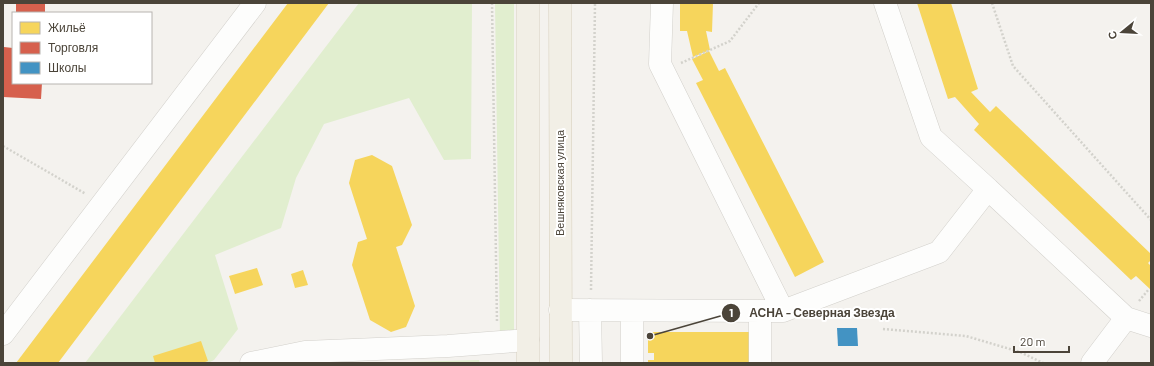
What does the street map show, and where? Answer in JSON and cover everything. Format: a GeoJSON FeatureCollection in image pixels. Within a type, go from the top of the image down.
{"type":"FeatureCollection","features":[{"type":"Feature","properties":{"kind":"main road"},"geometry":{"type":"LineString","coordinates":[[528,3],[528,363]]}},
{"type":"Feature","properties":{"kind":"main road","name":"Вешняковская улица"},"geometry":{"type":"LineString","coordinates":[[560,3],[561,363]]}},
{"type":"Feature","properties":{"kind":"lane"},"geometry":{"type":"LineString","coordinates":[[3,334],[256,3]]}},
{"type":"Feature","properties":{"kind":"lane"},"geometry":{"type":"LineString","coordinates":[[662,3],[660,64],[783,311]]}},
{"type":"Feature","properties":{"kind":"lane"},"geometry":{"type":"LineString","coordinates":[[885,3],[932,137],[1126,318],[1151,326]]}},
{"type":"Feature","properties":{"kind":"lane"},"geometry":{"type":"LineString","coordinates":[[560,310],[783,311],[939,252],[988,189]]}},
{"type":"Feature","properties":{"kind":"lane"},"geometry":{"type":"LineString","coordinates":[[590,310],[590,363]]}},
{"type":"Feature","properties":{"kind":"lane"},"geometry":{"type":"LineString","coordinates":[[632,311],[632,363]]}},
{"type":"Feature","properties":{"kind":"lane"},"geometry":{"type":"LineString","coordinates":[[760,311],[760,363]]}},
{"type":"Feature","properties":{"kind":"lane"},"geometry":{"type":"LineString","coordinates":[[1092,363],[1126,318]]}},
{"type":"Feature","properties":{"kind":"lane"},"geometry":{"type":"LineString","coordinates":[[251,363],[305,352],[497,343],[528,340]]}},
{"type":"Feature","properties":{"kind":"path"},"geometry":{"type":"LineString","coordinates":[[492,3],[497,343]]}},
{"type":"Feature","properties":{"kind":"path"},"geometry":{"type":"LineString","coordinates":[[590,310],[595,3]]}},
{"type":"Feature","properties":{"kind":"path"},"geometry":{"type":"LineString","coordinates":[[664,71],[730,41],[759,3]]}},
{"type":"Feature","properties":{"kind":"path"},"geometry":{"type":"LineString","coordinates":[[992,3],[1013,66],[1151,220]]}},
{"type":"Feature","properties":{"kind":"path"},"geometry":{"type":"LineString","coordinates":[[3,146],[103,203]]}},
{"type":"Feature","properties":{"kind":"path"},"geometry":{"type":"LineString","coordinates":[[883,328],[966,336],[1020,352],[1044,363]]}},
{"type":"Feature","properties":{"kind":"green space"},"geometry":{"type":"Polygon","coordinates":[[[359,3],[472,3],[471,159],[444,160],[409,98],[324,124],[296,178],[281,228],[215,255],[238,329],[214,360],[208,363],[85,363],[359,3]]]}},
{"type":"Feature","properties":{"kind":"green space"},"geometry":{"type":"Polygon","coordinates":[[[495,3],[514,3],[514,336],[500,337],[495,3]]]}},
{"type":"Feature","properties":{"kind":"green space"},"geometry":{"type":"Polygon","coordinates":[[[479,360],[480,363],[376,363],[479,360]]]}},
{"type":"Feature","properties":{"kind":"building: Жильё"},"geometry":{"type":"Polygon","coordinates":[[[288,3],[329,3],[58,363],[16,363],[288,3]]]}},
{"type":"Feature","properties":{"kind":"building: Жильё"},"geometry":{"type":"Polygon","coordinates":[[[680,3],[713,3],[712,32],[706,31],[710,50],[693,57],[687,31],[680,31],[680,3]]]}},
{"type":"Feature","properties":{"kind":"building: Жильё"},"geometry":{"type":"Polygon","coordinates":[[[917,3],[951,3],[978,89],[971,92],[990,112],[996,106],[1151,254],[1151,260],[1148,263],[1151,266],[1151,290],[1136,276],[1131,280],[974,130],[979,124],[955,97],[948,99],[917,3]]]}},
{"type":"Feature","properties":{"kind":"building: Жильё"},"geometry":{"type":"Polygon","coordinates":[[[709,51],[719,71],[725,68],[824,262],[795,277],[696,83],[703,80],[692,59],[709,51]]]}},
{"type":"Feature","properties":{"kind":"building: Жильё"},"geometry":{"type":"Polygon","coordinates":[[[372,155],[392,166],[412,225],[402,245],[396,247],[415,306],[406,327],[391,332],[370,320],[352,265],[358,242],[367,239],[349,183],[355,160],[372,155]]]}},
{"type":"Feature","properties":{"kind":"building: Жильё"},"geometry":{"type":"Polygon","coordinates":[[[257,268],[263,285],[235,294],[229,276],[257,268]]]}},
{"type":"Feature","properties":{"kind":"building: Жильё"},"geometry":{"type":"Polygon","coordinates":[[[303,270],[308,285],[295,288],[291,274],[303,270]]]}},
{"type":"Feature","properties":{"kind":"building: Жильё"},"geometry":{"type":"Polygon","coordinates":[[[648,332],[749,332],[749,363],[648,363],[648,360],[654,360],[654,353],[648,353],[648,332]]]}},
{"type":"Feature","properties":{"kind":"building: Жильё"},"geometry":{"type":"Polygon","coordinates":[[[201,341],[208,361],[202,363],[155,363],[153,356],[201,341]]]}},
{"type":"Feature","properties":{"kind":"building: Торговля"},"geometry":{"type":"Polygon","coordinates":[[[16,3],[45,3],[45,12],[16,12],[16,3]]]}},
{"type":"Feature","properties":{"kind":"building: Торговля"},"geometry":{"type":"Polygon","coordinates":[[[4,47],[12,48],[12,84],[42,84],[41,99],[3,97],[4,47]]]}},
{"type":"Feature","properties":{"kind":"building: Школы"},"geometry":{"type":"Polygon","coordinates":[[[837,328],[857,328],[858,346],[838,346],[837,328]]]}},
{"type":"Feature","properties":{"kind":"place","name":"АСНА - Северная Звезда"},"geometry":{"type":"Point","coordinates":[650,336]}}]}
